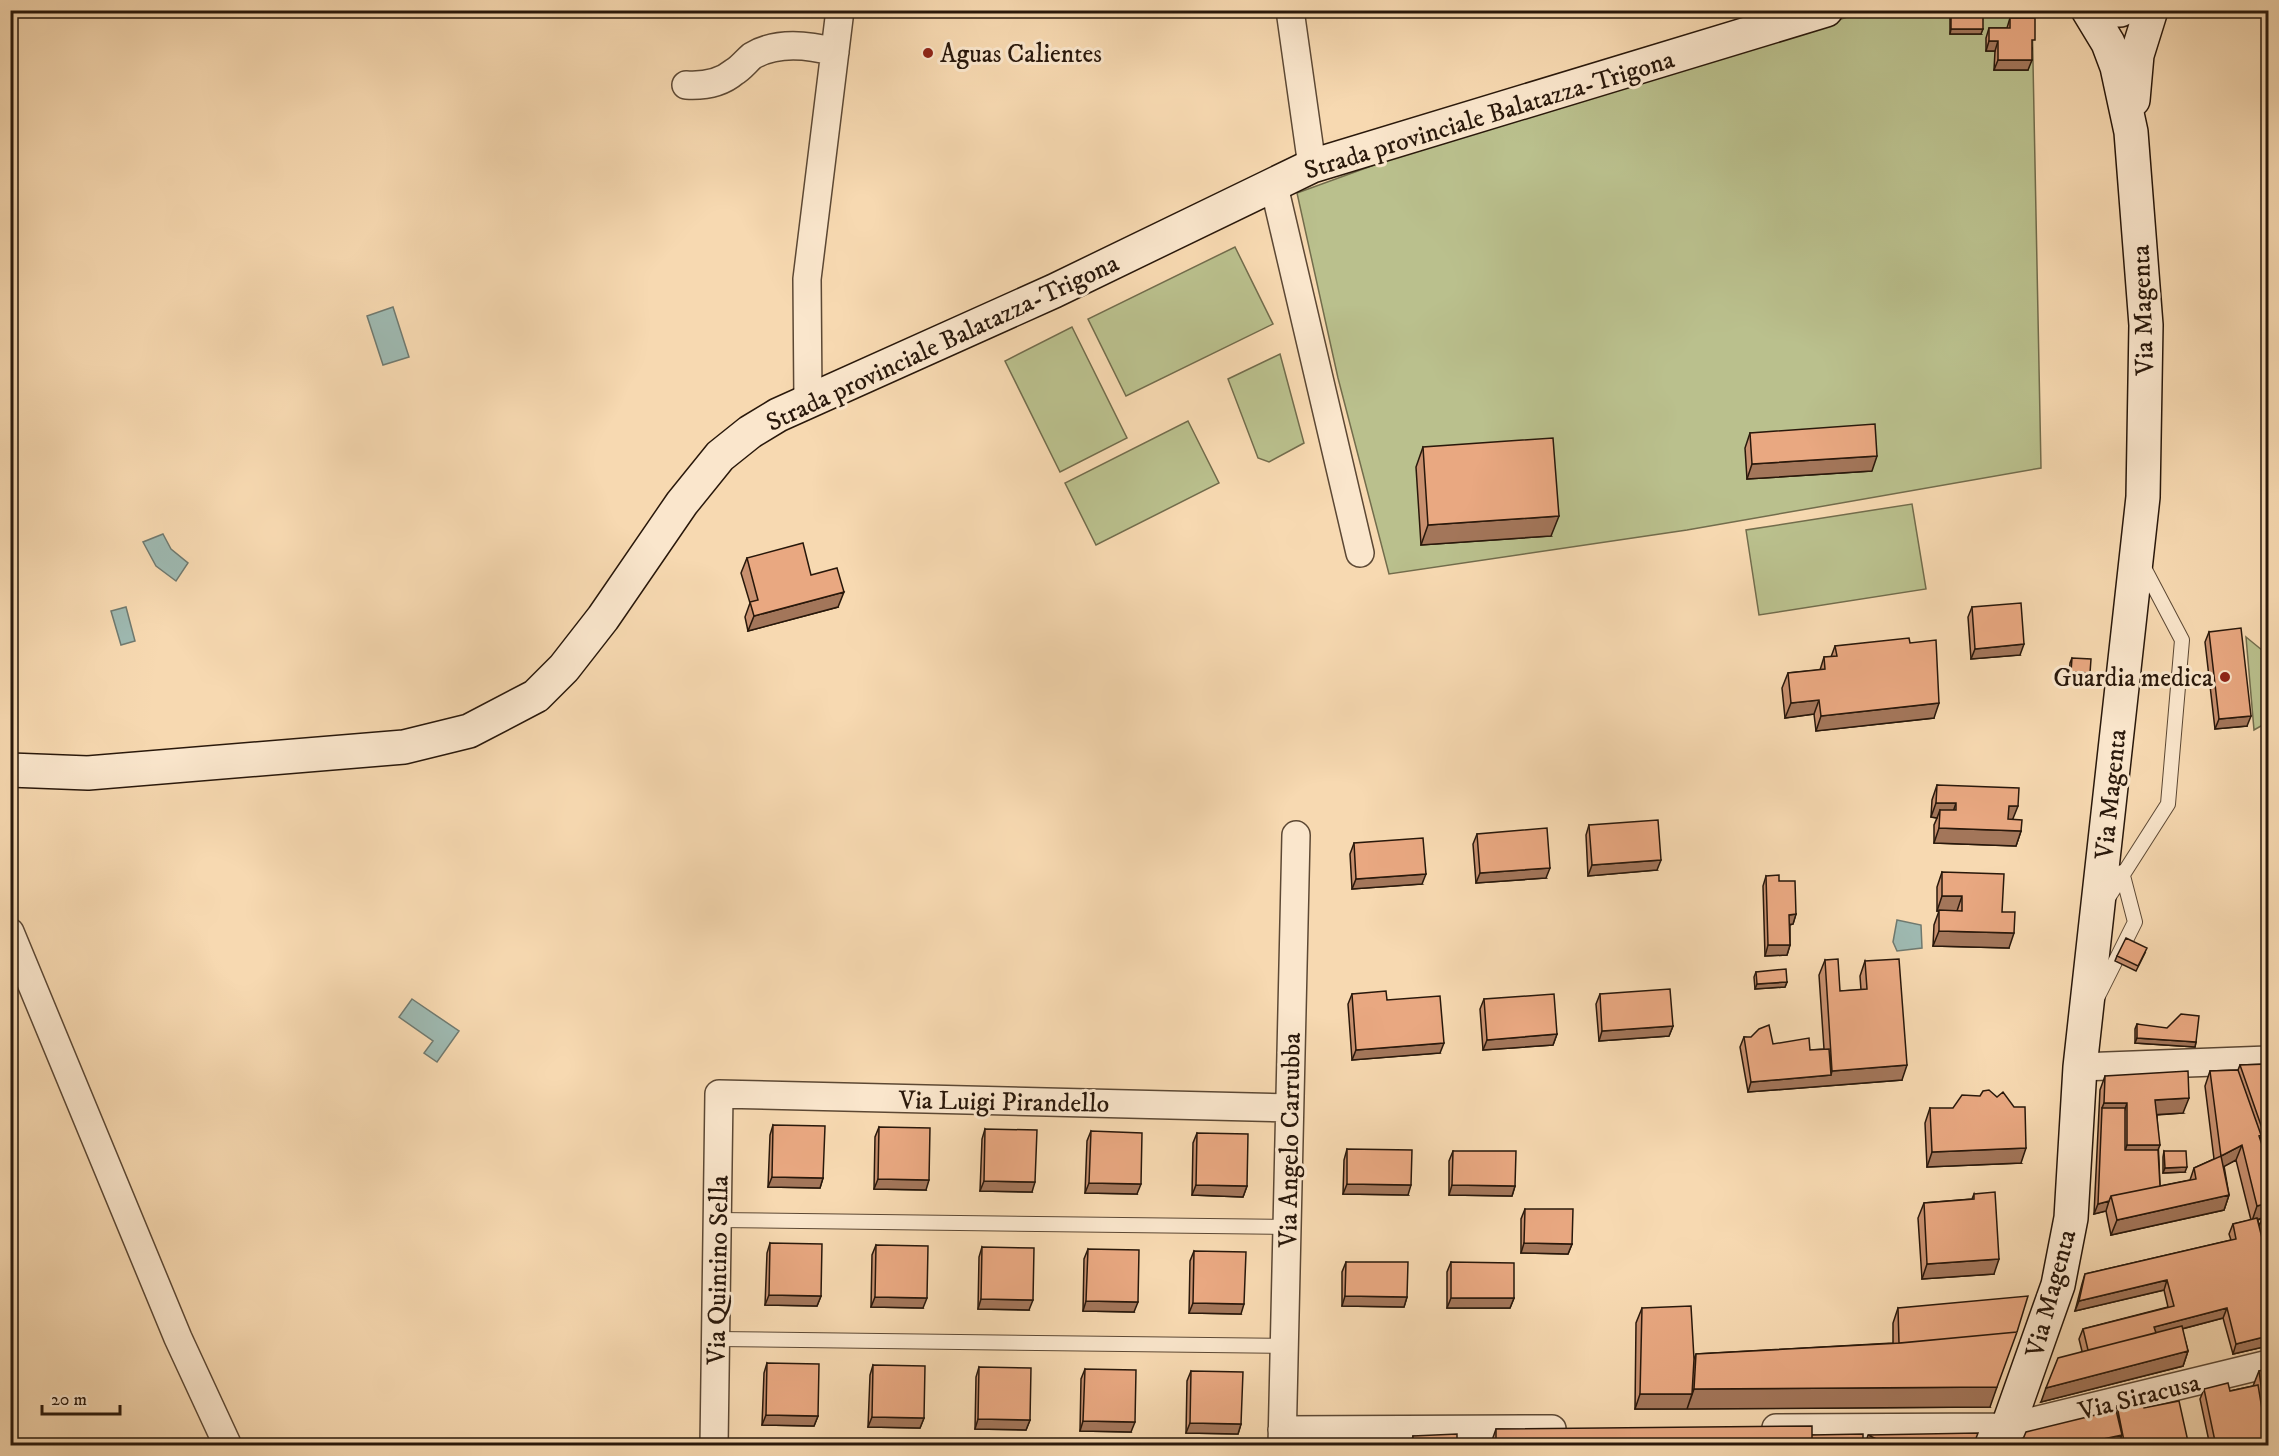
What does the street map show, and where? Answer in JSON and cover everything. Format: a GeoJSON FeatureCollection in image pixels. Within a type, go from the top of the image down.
{"type":"FeatureCollection","features":[{"type":"Feature","properties":{"kind":"street"},"geometry":{"type":"LineString","coordinates":[[807,401],[807,279],[840,10]]}},
{"type":"Feature","properties":{"kind":"street"},"geometry":{"type":"LineString","coordinates":[[1290,10],[1312,166]]}},
{"type":"Feature","properties":{"kind":"street","name":"Strada provinciale Balatazza-Trigona"},"geometry":{"type":"LineString","coordinates":[[10,770],[88,773],[392,748],[469,731],[536,696],[564,668],[603,618],[682,503],[720,456],[750,432],[807,401],[1054,291],[1312,166],[1826,10]]}},
{"type":"Feature","properties":{"kind":"street"},"geometry":{"type":"LineString","coordinates":[[2088,10],[2108,43],[2117,67],[2131,132]]}},
{"type":"Feature","properties":{"kind":"street"},"geometry":{"type":"LineString","coordinates":[[2102,10],[2120,10]]}},
{"type":"Feature","properties":{"kind":"street"},"geometry":{"type":"LineString","coordinates":[[2131,132],[2137,55],[2151,10]]}},
{"type":"Feature","properties":{"kind":"street"},"geometry":{"type":"LineString","coordinates":[[686,85],[705,87],[733,74],[753,56],[778,47],[812,46],[835,52]]}},
{"type":"Feature","properties":{"kind":"street","name":"Via Magenta"},"geometry":{"type":"LineString","coordinates":[[2005,1436],[2058,1285],[2071,1218],[2080,1067],[2143,497],[2146,325],[2131,132]]}},
{"type":"Feature","properties":{"kind":"street"},"geometry":{"type":"LineString","coordinates":[[1274,186],[1360,553]]}},
{"type":"Feature","properties":{"kind":"street","name":"Via Angelo Carrubba"},"geometry":{"type":"LineString","coordinates":[[1282,1438],[1296,836]]}},
{"type":"Feature","properties":{"kind":"street"},"geometry":{"type":"LineString","coordinates":[[10,933],[178,1338],[228,1446]]}},
{"type":"Feature","properties":{"kind":"street"},"geometry":{"type":"LineString","coordinates":[[2080,1067],[2268,1060]]}},
{"type":"Feature","properties":{"kind":"street","name":"Via Luigi Pirandello"},"geometry":{"type":"LineString","coordinates":[[719,1094],[1289,1107]]}},
{"type":"Feature","properties":{"kind":"street","name":"Via Quintino Sella"},"geometry":{"type":"LineString","coordinates":[[714,1446],[719,1094]]}},
{"type":"Feature","properties":{"kind":"street","name":"Via Siracusa"},"geometry":{"type":"LineString","coordinates":[[1747,1428],[2005,1436],[2268,1364]]}},
{"type":"Feature","properties":{"kind":"street"},"geometry":{"type":"LineString","coordinates":[[1282,1438],[1580,1429]]}},
{"type":"Feature","properties":{"kind":"lane"},"geometry":{"type":"LineString","coordinates":[[2096,918],[2168,804],[2182,640],[2136,555]]}},
{"type":"Feature","properties":{"kind":"lane"},"geometry":{"type":"LineString","coordinates":[[2085,1018],[2106,983],[2135,922],[2107,813]]}},
{"type":"Feature","properties":{"kind":"lane"},"geometry":{"type":"LineString","coordinates":[[717,1220],[1287,1227]]}},
{"type":"Feature","properties":{"kind":"lane"},"geometry":{"type":"LineString","coordinates":[[716,1339],[1284,1346]]}},
{"type":"Feature","properties":{"kind":"green space"},"geometry":{"type":"Polygon","coordinates":[[[1867,11],[2032,12],[2041,468],[1687,530],[1389,574],[1338,378],[1297,193],[1410,152],[1867,11]]]}},
{"type":"Feature","properties":{"kind":"green space"},"geometry":{"type":"Polygon","coordinates":[[[1235,247],[1273,324],[1126,396],[1088,319],[1235,247]]]}},
{"type":"Feature","properties":{"kind":"green space"},"geometry":{"type":"Polygon","coordinates":[[[1072,327],[1127,438],[1060,472],[1005,361],[1072,327]]]}},
{"type":"Feature","properties":{"kind":"green space"},"geometry":{"type":"Polygon","coordinates":[[[1280,354],[1304,443],[1269,462],[1258,458],[1228,379],[1280,354]]]}},
{"type":"Feature","properties":{"kind":"green space"},"geometry":{"type":"Polygon","coordinates":[[[1188,421],[1219,483],[1096,545],[1065,483],[1188,421]]]}},
{"type":"Feature","properties":{"kind":"green space"},"geometry":{"type":"Polygon","coordinates":[[[1912,504],[1926,589],[1759,615],[1746,530],[1912,504]]]}},
{"type":"Feature","properties":{"kind":"green space"},"geometry":{"type":"Polygon","coordinates":[[[2246,637],[2268,655],[2268,722],[2254,730],[2246,637]]]}},
{"type":"Feature","properties":{"kind":"water"},"geometry":{"type":"Polygon","coordinates":[[[393,307],[409,357],[383,365],[367,316],[393,307]]]}},
{"type":"Feature","properties":{"kind":"water"},"geometry":{"type":"Polygon","coordinates":[[[163,534],[171,549],[188,563],[176,581],[156,566],[143,542],[163,534]]]}},
{"type":"Feature","properties":{"kind":"water"},"geometry":{"type":"Polygon","coordinates":[[[126,607],[135,641],[121,645],[111,611],[126,607]]]}},
{"type":"Feature","properties":{"kind":"water"},"geometry":{"type":"Polygon","coordinates":[[[1897,920],[1921,925],[1922,948],[1897,951],[1893,942],[1897,920]]]}},
{"type":"Feature","properties":{"kind":"water"},"geometry":{"type":"Polygon","coordinates":[[[412,999],[459,1031],[437,1062],[424,1053],[433,1041],[399,1017],[412,999]]]}},
{"type":"Feature","properties":{"kind":"building"},"geometry":{"type":"Polygon","coordinates":[[[1983,10],[1983,29],[1951,29],[1951,11],[1983,10]]]}},
{"type":"Feature","properties":{"kind":"building"},"geometry":{"type":"Polygon","coordinates":[[[2010,18],[2035,18],[2032,60],[1998,60],[1998,41],[1989,41],[1989,28],[2010,28],[2010,18]]]}},
{"type":"Feature","properties":{"kind":"building"},"geometry":{"type":"Polygon","coordinates":[[[1875,424],[1877,456],[1752,464],[1750,433],[1875,424]]]}},
{"type":"Feature","properties":{"kind":"building"},"geometry":{"type":"Polygon","coordinates":[[[1553,438],[1559,516],[1428,525],[1423,447],[1553,438]]]}},
{"type":"Feature","properties":{"kind":"building"},"geometry":{"type":"Polygon","coordinates":[[[803,543],[811,575],[837,568],[844,592],[754,616],[750,602],[758,600],[747,558],[803,543]]]}},
{"type":"Feature","properties":{"kind":"building"},"geometry":{"type":"Polygon","coordinates":[[[2021,603],[2024,644],[1975,649],[1972,607],[2021,603]]]}},
{"type":"Feature","properties":{"kind":"building","name":"Guardia medica"},"geometry":{"type":"Polygon","coordinates":[[[2241,628],[2251,716],[2219,719],[2209,632],[2241,628]]]}},
{"type":"Feature","properties":{"kind":"building"},"geometry":{"type":"Polygon","coordinates":[[[1909,638],[1910,643],[1936,640],[1939,703],[1821,716],[1819,700],[1791,703],[1788,673],[1825,669],[1824,657],[1837,656],[1835,646],[1909,638]]]}},
{"type":"Feature","properties":{"kind":"building"},"geometry":{"type":"Polygon","coordinates":[[[2072,658],[2091,659],[2090,673],[2071,672],[2072,658]]]}},
{"type":"Feature","properties":{"kind":"building"},"geometry":{"type":"Polygon","coordinates":[[[1937,785],[2019,788],[2018,806],[2009,806],[2008,819],[2022,820],[2021,831],[1939,828],[1940,810],[1956,810],[1956,803],[1936,803],[1937,785]]]}},
{"type":"Feature","properties":{"kind":"building"},"geometry":{"type":"Polygon","coordinates":[[[1658,820],[1661,860],[1592,865],[1589,825],[1658,820]]]}},
{"type":"Feature","properties":{"kind":"building"},"geometry":{"type":"Polygon","coordinates":[[[1547,828],[1550,868],[1480,873],[1477,834],[1547,828]]]}},
{"type":"Feature","properties":{"kind":"building"},"geometry":{"type":"Polygon","coordinates":[[[1423,838],[1426,874],[1356,879],[1354,843],[1423,838]]]}},
{"type":"Feature","properties":{"kind":"building"},"geometry":{"type":"Polygon","coordinates":[[[1942,872],[2004,874],[2002,912],[2015,912],[2014,933],[1939,931],[1939,910],[1962,911],[1962,896],[1942,896],[1942,872]]]}},
{"type":"Feature","properties":{"kind":"building"},"geometry":{"type":"Polygon","coordinates":[[[1779,875],[1779,881],[1795,881],[1796,914],[1789,915],[1790,945],[1768,945],[1766,876],[1779,875]]]}},
{"type":"Feature","properties":{"kind":"building"},"geometry":{"type":"Polygon","coordinates":[[[2126,938],[2147,948],[2138,966],[2117,956],[2126,938]]]}},
{"type":"Feature","properties":{"kind":"building"},"geometry":{"type":"Polygon","coordinates":[[[1838,959],[1840,991],[1867,989],[1865,961],[1899,959],[1907,1065],[1832,1071],[1825,960],[1838,959]]]}},
{"type":"Feature","properties":{"kind":"building"},"geometry":{"type":"Polygon","coordinates":[[[1786,969],[1787,982],[1757,984],[1756,972],[1786,969]]]}},
{"type":"Feature","properties":{"kind":"building"},"geometry":{"type":"Polygon","coordinates":[[[1670,989],[1673,1026],[1602,1031],[1600,994],[1670,989]]]}},
{"type":"Feature","properties":{"kind":"building"},"geometry":{"type":"Polygon","coordinates":[[[1386,991],[1387,1000],[1440,996],[1444,1043],[1356,1050],[1352,994],[1386,991]]]}},
{"type":"Feature","properties":{"kind":"building"},"geometry":{"type":"Polygon","coordinates":[[[1554,994],[1557,1034],[1487,1040],[1484,999],[1554,994]]]}},
{"type":"Feature","properties":{"kind":"building"},"geometry":{"type":"Polygon","coordinates":[[[2181,1014],[2199,1016],[2196,1042],[2137,1038],[2137,1024],[2167,1028],[2181,1014]]]}},
{"type":"Feature","properties":{"kind":"building"},"geometry":{"type":"Polygon","coordinates":[[[1769,1025],[1773,1044],[1809,1038],[1810,1050],[1829,1049],[1831,1075],[1751,1082],[1744,1037],[1751,1037],[1759,1029],[1769,1025]]]}},
{"type":"Feature","properties":{"kind":"building"},"geometry":{"type":"Polygon","coordinates":[[[2268,1064],[2268,1129],[2263,1131],[2240,1065],[2268,1064]]]}},
{"type":"Feature","properties":{"kind":"building"},"geometry":{"type":"Polygon","coordinates":[[[2238,1070],[2261,1135],[2259,1136],[2268,1163],[2268,1203],[2257,1206],[2242,1145],[2221,1156],[2210,1071],[2238,1070]]]}},
{"type":"Feature","properties":{"kind":"building"},"geometry":{"type":"Polygon","coordinates":[[[2188,1071],[2189,1098],[2155,1100],[2160,1145],[2127,1145],[2127,1103],[2104,1103],[2105,1076],[2188,1071]]]}},
{"type":"Feature","properties":{"kind":"building"},"geometry":{"type":"Polygon","coordinates":[[[1989,1090],[1997,1097],[2003,1092],[2014,1107],[2025,1107],[2026,1148],[1932,1152],[1930,1108],[1953,1108],[1962,1095],[1980,1096],[1983,1091],[1989,1090]]]}},
{"type":"Feature","properties":{"kind":"building"},"geometry":{"type":"Polygon","coordinates":[[[2102,1108],[2125,1108],[2125,1150],[2158,1150],[2160,1186],[2111,1196],[2109,1201],[2098,1204],[2102,1108]]]}},
{"type":"Feature","properties":{"kind":"building"},"geometry":{"type":"Polygon","coordinates":[[[773,1125],[825,1126],[823,1178],[772,1177],[773,1125]]]}},
{"type":"Feature","properties":{"kind":"building"},"geometry":{"type":"Polygon","coordinates":[[[879,1127],[930,1128],[929,1180],[878,1179],[879,1127]]]}},
{"type":"Feature","properties":{"kind":"building"},"geometry":{"type":"Polygon","coordinates":[[[985,1129],[1037,1130],[1035,1182],[984,1181],[985,1129]]]}},
{"type":"Feature","properties":{"kind":"building"},"geometry":{"type":"Polygon","coordinates":[[[1091,1131],[1142,1133],[1141,1184],[1089,1183],[1091,1131]]]}},
{"type":"Feature","properties":{"kind":"building"},"geometry":{"type":"Polygon","coordinates":[[[1197,1133],[1248,1134],[1247,1186],[1196,1185],[1197,1133]]]}},
{"type":"Feature","properties":{"kind":"building"},"geometry":{"type":"Polygon","coordinates":[[[1347,1149],[1412,1150],[1411,1185],[1347,1184],[1347,1149]]]}},
{"type":"Feature","properties":{"kind":"building"},"geometry":{"type":"Polygon","coordinates":[[[1453,1151],[1516,1151],[1515,1186],[1452,1185],[1453,1151]]]}},
{"type":"Feature","properties":{"kind":"building"},"geometry":{"type":"Polygon","coordinates":[[[2164,1151],[2186,1151],[2187,1167],[2165,1168],[2164,1151]]]}},
{"type":"Feature","properties":{"kind":"building"},"geometry":{"type":"Polygon","coordinates":[[[2221,1156],[2229,1195],[2117,1220],[2111,1196],[2196,1179],[2194,1168],[2221,1156]]]}},
{"type":"Feature","properties":{"kind":"building"},"geometry":{"type":"Polygon","coordinates":[[[1995,1192],[1999,1259],[1927,1264],[1924,1203],[1974,1199],[1974,1194],[1995,1192]]]}},
{"type":"Feature","properties":{"kind":"building"},"geometry":{"type":"Polygon","coordinates":[[[1525,1209],[1573,1209],[1572,1244],[1524,1243],[1525,1209]]]}},
{"type":"Feature","properties":{"kind":"building"},"geometry":{"type":"Polygon","coordinates":[[[2257,1218],[2268,1262],[2268,1336],[2236,1344],[2227,1308],[2154,1327],[2156,1333],[2088,1350],[2083,1329],[2174,1306],[2167,1280],[2079,1301],[2085,1274],[2236,1239],[2233,1224],[2257,1218]]]}},
{"type":"Feature","properties":{"kind":"building"},"geometry":{"type":"Polygon","coordinates":[[[2268,1219],[2268,1250],[2261,1221],[2268,1219]]]}},
{"type":"Feature","properties":{"kind":"building"},"geometry":{"type":"Polygon","coordinates":[[[770,1243],[822,1244],[821,1296],[769,1295],[770,1243]]]}},
{"type":"Feature","properties":{"kind":"building"},"geometry":{"type":"Polygon","coordinates":[[[876,1245],[928,1246],[927,1298],[875,1297],[876,1245]]]}},
{"type":"Feature","properties":{"kind":"building"},"geometry":{"type":"Polygon","coordinates":[[[982,1247],[1034,1248],[1033,1300],[981,1299],[982,1247]]]}},
{"type":"Feature","properties":{"kind":"building"},"geometry":{"type":"Polygon","coordinates":[[[1088,1249],[1139,1250],[1138,1302],[1086,1301],[1088,1249]]]}},
{"type":"Feature","properties":{"kind":"building"},"geometry":{"type":"Polygon","coordinates":[[[1194,1251],[1246,1252],[1244,1304],[1193,1303],[1194,1251]]]}},
{"type":"Feature","properties":{"kind":"building"},"geometry":{"type":"Polygon","coordinates":[[[1346,1262],[1408,1262],[1407,1297],[1345,1296],[1346,1262]]]}},
{"type":"Feature","properties":{"kind":"building"},"geometry":{"type":"Polygon","coordinates":[[[1451,1262],[1514,1263],[1514,1298],[1451,1298],[1451,1262]]]}},
{"type":"Feature","properties":{"kind":"building"},"geometry":{"type":"Polygon","coordinates":[[[2028,1296],[2017,1332],[1899,1343],[1898,1308],[2028,1296]]]}},
{"type":"Feature","properties":{"kind":"building"},"geometry":{"type":"Polygon","coordinates":[[[1691,1306],[1694,1359],[1692,1394],[1640,1394],[1642,1308],[1691,1306]]]}},
{"type":"Feature","properties":{"kind":"building"},"geometry":{"type":"Polygon","coordinates":[[[2182,1326],[2188,1351],[2046,1388],[2058,1358],[2182,1326]]]}},
{"type":"Feature","properties":{"kind":"building"},"geometry":{"type":"Polygon","coordinates":[[[2017,1332],[1997,1387],[1694,1389],[1696,1354],[1901,1343],[2017,1332]]]}},
{"type":"Feature","properties":{"kind":"building"},"geometry":{"type":"Polygon","coordinates":[[[767,1363],[819,1364],[818,1416],[766,1415],[767,1363]]]}},
{"type":"Feature","properties":{"kind":"building"},"geometry":{"type":"Polygon","coordinates":[[[873,1365],[925,1366],[924,1418],[872,1417],[873,1365]]]}},
{"type":"Feature","properties":{"kind":"building"},"geometry":{"type":"Polygon","coordinates":[[[979,1367],[1031,1368],[1030,1420],[978,1419],[979,1367]]]}},
{"type":"Feature","properties":{"kind":"building"},"geometry":{"type":"Polygon","coordinates":[[[1085,1369],[1136,1370],[1135,1422],[1083,1421],[1085,1369]]]}},
{"type":"Feature","properties":{"kind":"building"},"geometry":{"type":"Polygon","coordinates":[[[2268,1369],[2268,1434],[2259,1371],[2268,1369]]]}},
{"type":"Feature","properties":{"kind":"building"},"geometry":{"type":"Polygon","coordinates":[[[1191,1371],[1243,1372],[1241,1424],[1190,1423],[1191,1371]]]}},
{"type":"Feature","properties":{"kind":"building"},"geometry":{"type":"Polygon","coordinates":[[[2228,1383],[2230,1391],[2258,1385],[2268,1446],[2216,1446],[2204,1389],[2228,1383]]]}},
{"type":"Feature","properties":{"kind":"building"},"geometry":{"type":"Polygon","coordinates":[[[2141,1400],[2144,1408],[2179,1401],[2189,1446],[2125,1446],[2117,1406],[2141,1400]]]}},
{"type":"Feature","properties":{"kind":"building"},"geometry":{"type":"Polygon","coordinates":[[[2116,1410],[2122,1435],[2098,1440],[2099,1446],[2020,1446],[2026,1432],[2116,1410]]]}},
{"type":"Feature","properties":{"kind":"building"},"geometry":{"type":"Polygon","coordinates":[[[1812,1426],[1812,1446],[1496,1446],[1496,1429],[1812,1426]]]}},
{"type":"Feature","properties":{"kind":"building"},"geometry":{"type":"Polygon","coordinates":[[[1978,1433],[1973,1446],[1891,1446],[1868,1435],[1978,1433]]]}},
{"type":"Feature","properties":{"kind":"building"},"geometry":{"type":"Polygon","coordinates":[[[1457,1434],[1457,1446],[1413,1446],[1413,1436],[1457,1434]]]}},
{"type":"Feature","properties":{"kind":"building"},"geometry":{"type":"Polygon","coordinates":[[[1863,1434],[1863,1446],[1812,1446],[1812,1435],[1863,1434]]]}},
{"type":"Feature","properties":{"kind":"building"},"geometry":{"type":"Polygon","coordinates":[[[1863,1440],[1875,1446],[1863,1446],[1863,1440]]]}},
{"type":"Feature","properties":{"kind":"place","name":"Aguas Calientes"},"geometry":{"type":"Point","coordinates":[928,53]}},
{"type":"Feature","properties":{"kind":"place","name":"Guardia medica"},"geometry":{"type":"Point","coordinates":[2225,677]}}]}
